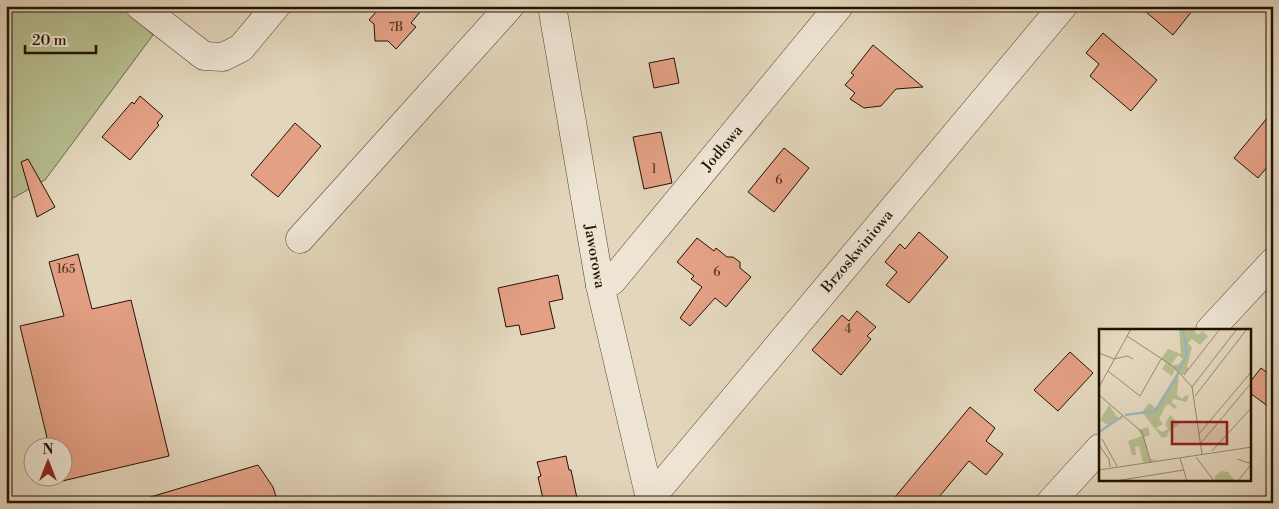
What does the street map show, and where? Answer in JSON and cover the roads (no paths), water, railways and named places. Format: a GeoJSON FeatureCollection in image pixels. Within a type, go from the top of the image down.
{"type":"FeatureCollection","features":[{"type":"Feature","properties":{"kind":"street"},"geometry":{"type":"LineString","coordinates":[[140,6],[204,56],[223,57],[241,48],[276,6]]}},
{"type":"Feature","properties":{"kind":"street"},"geometry":{"type":"LineString","coordinates":[[300,239],[510,6]]}},
{"type":"Feature","properties":{"kind":"street","name":"Jaworowa"},"geometry":{"type":"LineString","coordinates":[[552,6],[600,285],[650,497]]}},
{"type":"Feature","properties":{"kind":"street","name":"Jodłowa"},"geometry":{"type":"LineString","coordinates":[[600,285],[612,281],[839,6]]}},
{"type":"Feature","properties":{"kind":"street","name":"Brzoskwiniowa"},"geometry":{"type":"LineString","coordinates":[[650,497],[1063,6]]}},
{"type":"Feature","properties":{"kind":"street"},"geometry":{"type":"LineString","coordinates":[[1211,329],[1273,262]]}},
{"type":"Feature","properties":{"kind":"street"},"geometry":{"type":"LineString","coordinates":[[1050,503],[1099,449]]}}]}
